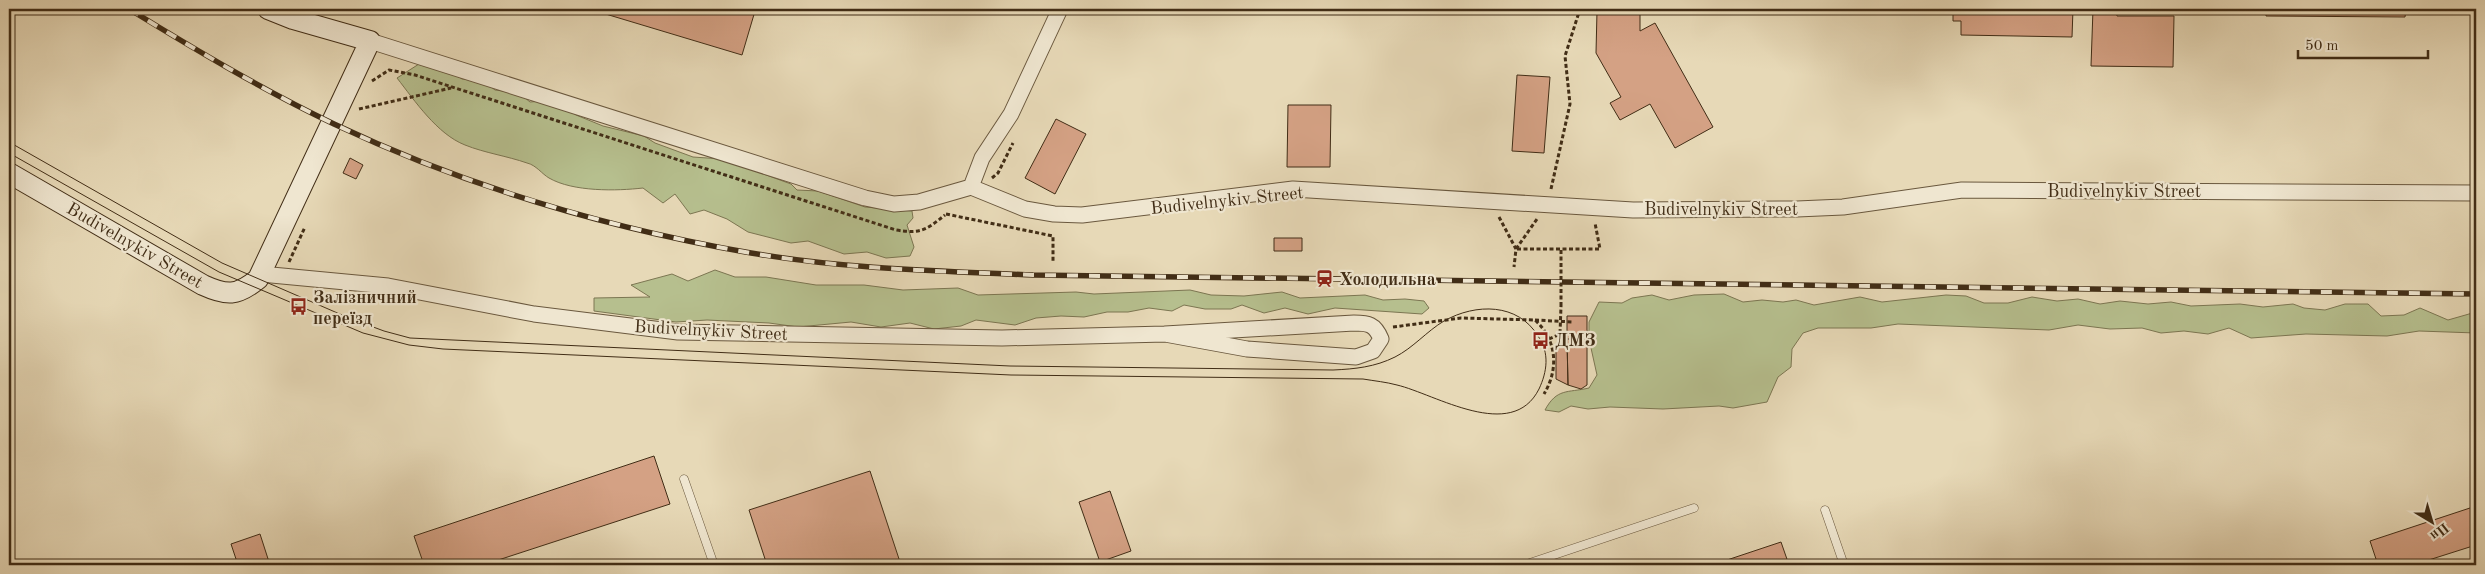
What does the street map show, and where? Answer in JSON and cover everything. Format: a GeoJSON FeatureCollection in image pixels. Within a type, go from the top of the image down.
{"type":"FeatureCollection","features":[{"type":"Feature","properties":{"kind":"street"},"geometry":{"type":"LineString","coordinates":[[268,9],[293,19],[370,41],[865,198],[894,204],[919,202],[974,189],[982,158],[1011,114],[1060,9]]}},
{"type":"Feature","properties":{"kind":"street","name":"Budivelnykiv Street"},"geometry":{"type":"LineString","coordinates":[[9,173],[202,285],[221,293],[236,292],[250,286],[260,274],[370,41]]}},
{"type":"Feature","properties":{"kind":"street","name":"Budivelnykiv Street"},"geometry":{"type":"LineString","coordinates":[[974,189],[1025,209],[1054,214],[1082,215],[1293,189],[1633,210],[1843,207],[1962,190],[2476,193]]}},
{"type":"Feature","properties":{"kind":"street","name":"Budivelnykiv Street"},"geometry":{"type":"LineString","coordinates":[[260,274],[388,286],[534,314],[678,332],[1002,338],[1165,334],[1354,323],[1369,324],[1377,330],[1381,338],[1374,351],[1356,357],[1247,349],[1165,334]]}},
{"type":"Feature","properties":{"kind":"lane"},"geometry":{"type":"LineString","coordinates":[[684,479],[714,565]]}},
{"type":"Feature","properties":{"kind":"lane"},"geometry":{"type":"LineString","coordinates":[[1524,565],[1694,508]]}},
{"type":"Feature","properties":{"kind":"lane"},"geometry":{"type":"LineString","coordinates":[[1825,510],[1844,565]]}},
{"type":"Feature","properties":{"kind":"path"},"geometry":{"type":"LineString","coordinates":[[1514,267],[1516,249],[1548,205],[1570,104],[1565,56],[1580,9]]}},
{"type":"Feature","properties":{"kind":"path"},"geometry":{"type":"LineString","coordinates":[[369,88],[372,81],[389,70],[398,70],[896,230],[913,233],[926,230],[951,210]]}},
{"type":"Feature","properties":{"kind":"path"},"geometry":{"type":"LineString","coordinates":[[359,109],[452,87]]}},
{"type":"Feature","properties":{"kind":"path"},"geometry":{"type":"LineString","coordinates":[[356,116],[362,102]]}},
{"type":"Feature","properties":{"kind":"path"},"geometry":{"type":"LineString","coordinates":[[974,189],[998,174],[1015,139]]}},
{"type":"Feature","properties":{"kind":"path"},"geometry":{"type":"LineString","coordinates":[[1492,202],[1516,249]]}},
{"type":"Feature","properties":{"kind":"path"},"geometry":{"type":"LineString","coordinates":[[1516,249],[1600,249],[1592,208]]}},
{"type":"Feature","properties":{"kind":"path"},"geometry":{"type":"LineString","coordinates":[[945,215],[1053,236],[1053,261]]}},
{"type":"Feature","properties":{"kind":"path"},"geometry":{"type":"LineString","coordinates":[[282,277],[306,225]]}},
{"type":"Feature","properties":{"kind":"path"},"geometry":{"type":"LineString","coordinates":[[1549,339],[1560,334],[1561,249]]}},
{"type":"Feature","properties":{"kind":"path"},"geometry":{"type":"LineString","coordinates":[[1377,330],[1461,318],[1573,322]]}},
{"type":"Feature","properties":{"kind":"path"},"geometry":{"type":"LineString","coordinates":[[1535,320],[1542,327],[1554,350],[1550,384],[1544,394]]}},
{"type":"Feature","properties":{"kind":"green space"},"geometry":{"type":"Polygon","coordinates":[[[419,64],[452,72],[462,79],[482,80],[495,90],[519,93],[530,102],[542,101],[566,107],[576,115],[603,126],[644,136],[655,143],[693,157],[722,159],[791,184],[797,190],[818,191],[865,207],[912,211],[913,218],[907,225],[914,247],[910,256],[886,258],[867,252],[844,254],[808,241],[791,243],[748,232],[727,219],[704,210],[690,214],[675,194],[663,203],[643,188],[621,190],[595,189],[559,183],[530,164],[473,148],[445,133],[427,116],[397,78],[419,64]]]}},
{"type":"Feature","properties":{"kind":"green space"},"geometry":{"type":"Polygon","coordinates":[[[715,270],[735,277],[766,277],[816,285],[864,285],[903,290],[958,288],[978,295],[1076,292],[1094,294],[1190,290],[1211,295],[1244,296],[1282,292],[1300,298],[1365,295],[1383,300],[1405,299],[1424,301],[1429,308],[1422,314],[1335,308],[1308,314],[1285,308],[1264,313],[1242,305],[1231,309],[1205,309],[1184,305],[1172,311],[1149,308],[1128,312],[1107,312],[1084,317],[1036,318],[1015,325],[976,320],[961,326],[934,329],[910,323],[881,327],[851,322],[798,327],[769,323],[707,320],[676,322],[594,311],[594,298],[650,297],[631,285],[672,274],[688,281],[715,270]]]}},
{"type":"Feature","properties":{"kind":"green space"},"geometry":{"type":"Polygon","coordinates":[[[1724,294],[1743,302],[1762,300],[1783,302],[1796,300],[1814,305],[1860,297],[1882,302],[1946,295],[1966,296],[1984,303],[2008,303],[2032,297],[2057,301],[2078,299],[2100,304],[2120,301],[2148,304],[2171,302],[2191,306],[2240,304],[2263,307],[2293,304],[2304,308],[2325,310],[2345,304],[2368,304],[2381,316],[2404,315],[2420,308],[2448,320],[2476,312],[2476,333],[2419,331],[2387,336],[2306,334],[2251,338],[2229,328],[2208,334],[2184,331],[2161,333],[2142,328],[2110,329],[2078,325],[2049,330],[1898,324],[1871,328],[1818,328],[1803,333],[1792,349],[1791,367],[1778,377],[1767,402],[1733,408],[1719,406],[1663,409],[1610,407],[1588,409],[1571,406],[1559,412],[1545,410],[1549,403],[1558,395],[1589,388],[1597,375],[1589,339],[1589,322],[1599,302],[1622,303],[1632,298],[1652,295],[1669,300],[1694,295],[1724,294]]]}},
{"type":"Feature","properties":{"kind":"building"},"geometry":{"type":"Polygon","coordinates":[[[589,9],[748,9],[755,11],[742,55],[589,9]]]}},
{"type":"Feature","properties":{"kind":"building"},"geometry":{"type":"Polygon","coordinates":[[[1953,9],[2073,9],[2072,37],[1961,35],[1961,21],[1953,21],[1953,9]]]}},
{"type":"Feature","properties":{"kind":"building"},"geometry":{"type":"Polygon","coordinates":[[[2093,9],[2116,9],[2117,16],[2174,16],[2173,67],[2091,66],[2093,9]]]}},
{"type":"Feature","properties":{"kind":"building"},"geometry":{"type":"Polygon","coordinates":[[[2266,9],[2406,9],[2405,17],[2266,16],[2266,9]]]}},
{"type":"Feature","properties":{"kind":"building"},"geometry":{"type":"Polygon","coordinates":[[[1597,11],[1640,11],[1640,31],[1655,23],[1713,127],[1675,148],[1650,104],[1620,120],[1610,103],[1621,97],[1596,53],[1597,11]]]}},
{"type":"Feature","properties":{"kind":"building"},"geometry":{"type":"Polygon","coordinates":[[[1517,75],[1550,77],[1544,153],[1512,151],[1517,75]]]}},
{"type":"Feature","properties":{"kind":"building"},"geometry":{"type":"Polygon","coordinates":[[[1288,105],[1331,105],[1330,167],[1287,167],[1288,105]]]}},
{"type":"Feature","properties":{"kind":"building"},"geometry":{"type":"Polygon","coordinates":[[[1056,119],[1086,134],[1055,194],[1025,178],[1056,119]]]}},
{"type":"Feature","properties":{"kind":"building"},"geometry":{"type":"Polygon","coordinates":[[[350,158],[363,165],[356,179],[343,173],[350,158]]]}},
{"type":"Feature","properties":{"kind":"building"},"geometry":{"type":"Polygon","coordinates":[[[1274,238],[1302,238],[1302,251],[1274,251],[1274,238]]]}},
{"type":"Feature","properties":{"kind":"building"},"geometry":{"type":"Polygon","coordinates":[[[1567,316],[1587,316],[1587,339],[1567,339],[1567,316]]]}},
{"type":"Feature","properties":{"kind":"building"},"geometry":{"type":"Polygon","coordinates":[[[1567,339],[1587,339],[1587,385],[1581,389],[1568,385],[1567,339]]]}},
{"type":"Feature","properties":{"kind":"building"},"geometry":{"type":"Polygon","coordinates":[[[1567,339],[1568,385],[1556,379],[1556,347],[1567,339]]]}},
{"type":"Feature","properties":{"kind":"building"},"geometry":{"type":"Polygon","coordinates":[[[654,456],[670,504],[483,565],[424,565],[414,536],[654,456]]]}},
{"type":"Feature","properties":{"kind":"building"},"geometry":{"type":"Polygon","coordinates":[[[870,471],[901,565],[767,565],[749,510],[870,471]]]}},
{"type":"Feature","properties":{"kind":"building"},"geometry":{"type":"Polygon","coordinates":[[[1110,491],[1131,551],[1100,562],[1079,502],[1110,491]]]}},
{"type":"Feature","properties":{"kind":"building"},"geometry":{"type":"Polygon","coordinates":[[[2476,506],[2476,545],[2413,565],[2378,565],[2370,541],[2476,506]]]}},
{"type":"Feature","properties":{"kind":"building"},"geometry":{"type":"Polygon","coordinates":[[[260,534],[270,565],[238,565],[231,544],[260,534]]]}},
{"type":"Feature","properties":{"kind":"building"},"geometry":{"type":"Polygon","coordinates":[[[1781,542],[1789,565],[1712,565],[1781,542]]]}},
{"type":"Feature","properties":{"kind":"tram line"},"geometry":{"type":"LineString","coordinates":[[9,142],[222,263],[349,318],[410,338],[1010,366],[1333,370],[1365,367],[1380,363],[1408,349],[1438,325],[1456,315],[1469,311],[1495,309],[1519,317],[1530,325],[1542,342],[1546,362],[1544,376],[1539,389],[1527,405],[1511,412],[1492,414],[1472,411],[1397,385],[1363,379],[1011,375],[443,349],[409,345],[363,333],[219,272],[9,153]]}},
{"type":"Feature","properties":{"kind":"railway"},"geometry":{"type":"LineString","coordinates":[[129,9],[230,69],[308,111],[434,167],[591,218],[697,243],[821,263],[1033,275],[2476,294]]}},
{"type":"Feature","properties":{"kind":"place","name":"Холодильна"},"geometry":{"type":"Point","coordinates":[1325,279]}},
{"type":"Feature","properties":{"kind":"place","name":"Залізничний переїзд"},"geometry":{"type":"Point","coordinates":[299,307]}},
{"type":"Feature","properties":{"kind":"place","name":"ДМЗ"},"geometry":{"type":"Point","coordinates":[1541,340]}}]}
